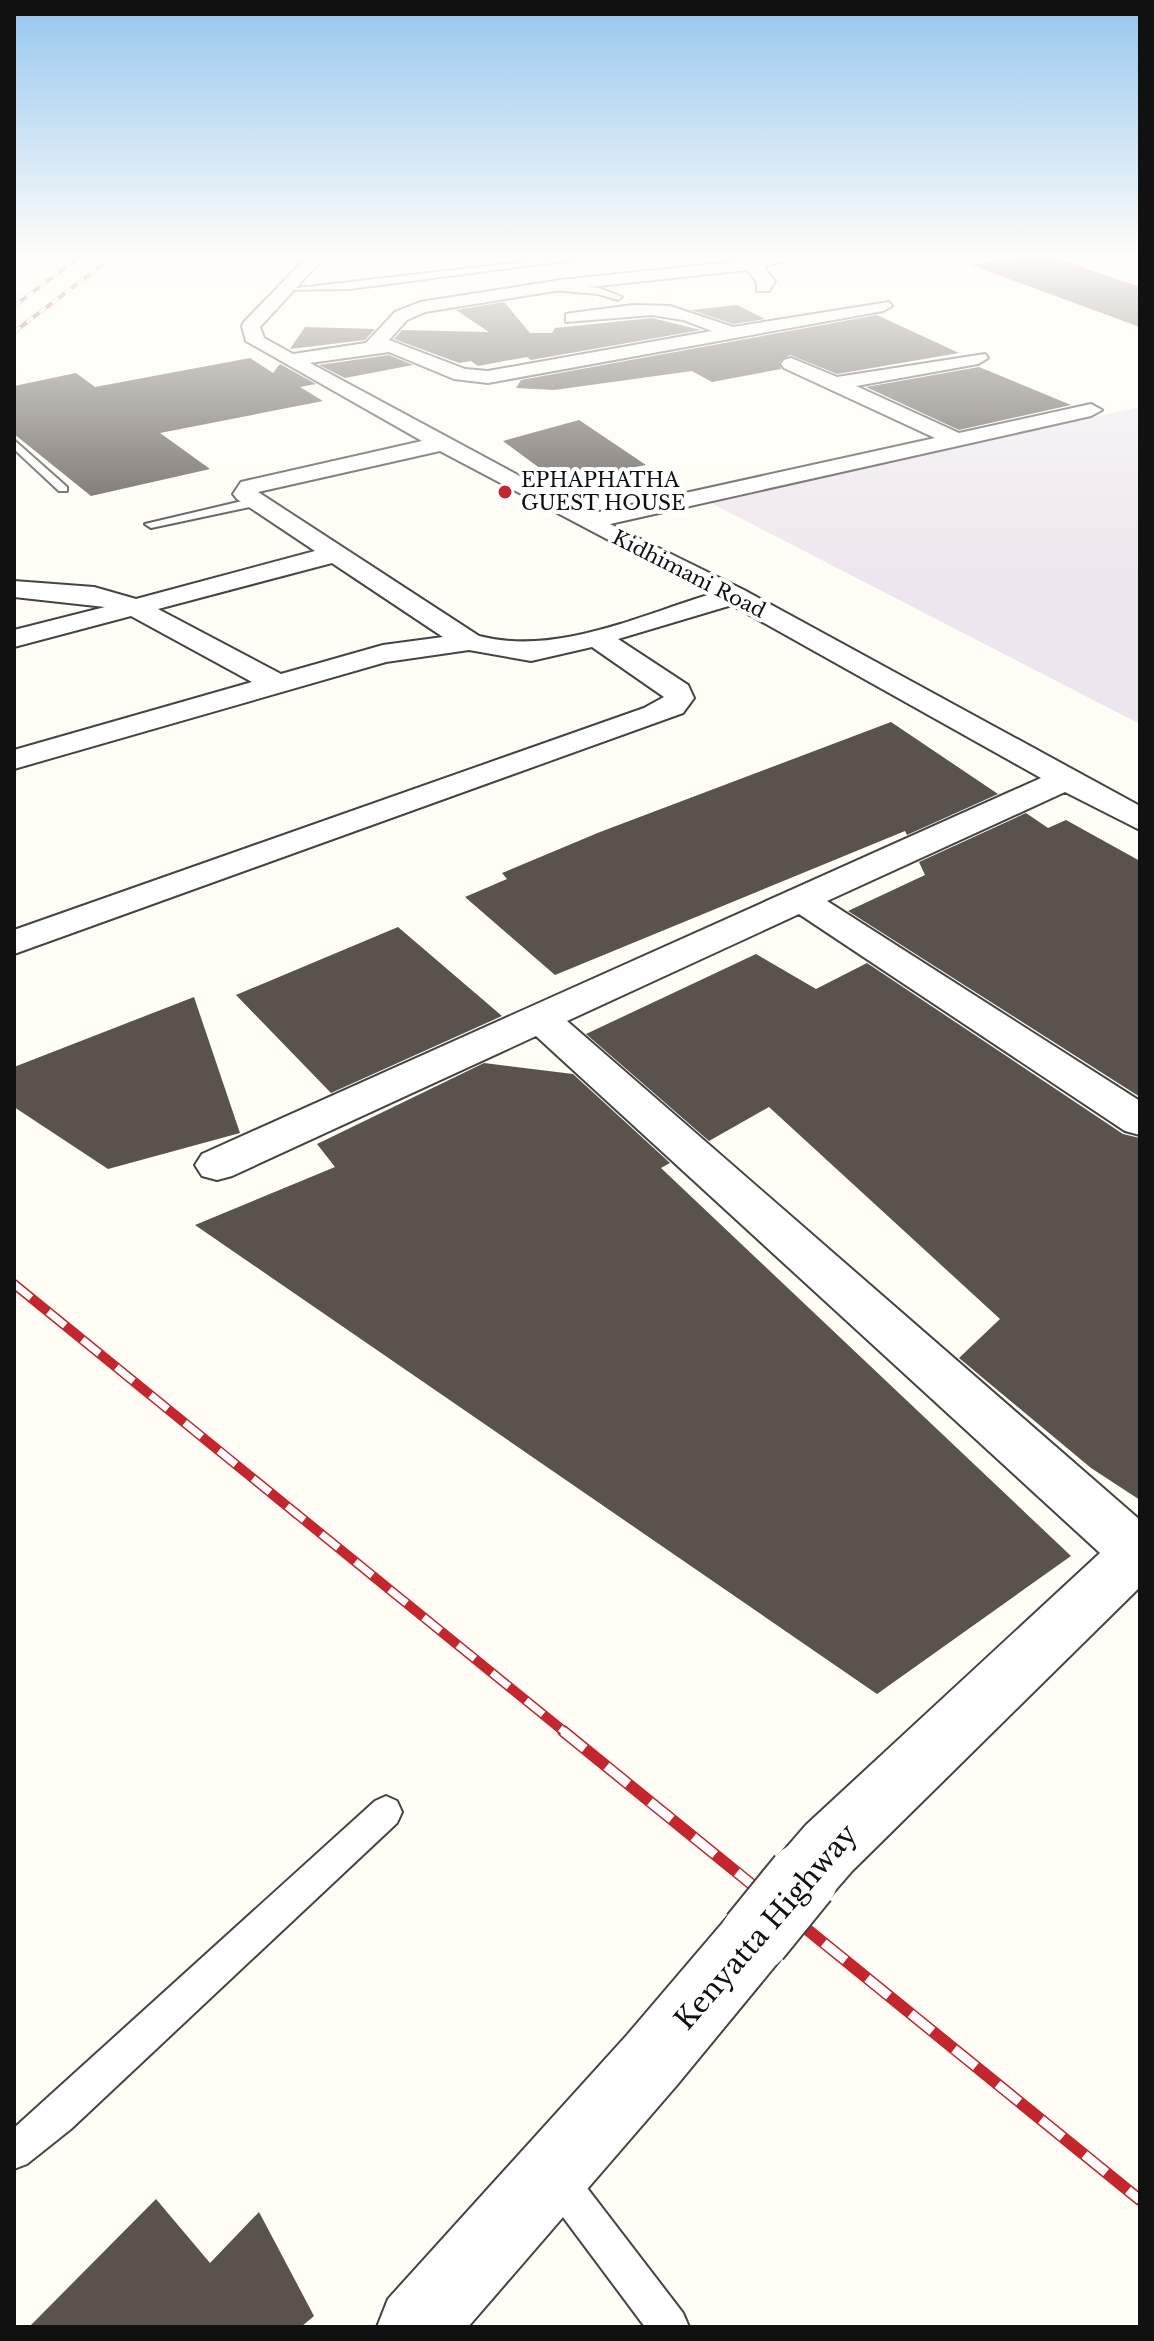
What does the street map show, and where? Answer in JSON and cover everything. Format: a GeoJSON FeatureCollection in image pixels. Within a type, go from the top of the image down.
{"type":"FeatureCollection","features":[{"type":"Feature","properties":{"kind":"street","name":"Kidhimani Road"},"geometry":{"type":"LineString","coordinates":[[294,362],[587,522],[735,596],[1064,780],[1134,812]]}},
{"type":"Feature","properties":{"kind":"street"},"geometry":{"type":"LineString","coordinates":[[429,362],[443,370],[481,378],[566,362]]}},
{"type":"Feature","properties":{"kind":"street"},"geometry":{"type":"LineString","coordinates":[[838,383],[954,362]]}},
{"type":"Feature","properties":{"kind":"street"},"geometry":{"type":"LineString","coordinates":[[791,364],[955,439]]}},
{"type":"Feature","properties":{"kind":"street"},"geometry":{"type":"LineString","coordinates":[[587,522],[1091,410]]}},
{"type":"Feature","properties":{"kind":"street"},"geometry":{"type":"LineString","coordinates":[[444,443],[249,487],[245,494],[469,642],[496,649],[531,652],[596,637],[735,596]]}},
{"type":"Feature","properties":{"kind":"street"},"geometry":{"type":"LineString","coordinates":[[14,639],[335,554]]}},
{"type":"Feature","properties":{"kind":"street"},"geometry":{"type":"LineString","coordinates":[[14,589],[94,595],[132,606],[277,684]]}},
{"type":"Feature","properties":{"kind":"street"},"geometry":{"type":"LineString","coordinates":[[14,943],[672,707],[679,698],[678,691],[596,637]]}},
{"type":"Feature","properties":{"kind":"street"},"geometry":{"type":"LineString","coordinates":[[14,760],[383,654],[469,642]]}},
{"type":"Feature","properties":{"kind":"street"},"geometry":{"type":"LineString","coordinates":[[217,1165],[1064,780]]}},
{"type":"Feature","properties":{"kind":"street"},"geometry":{"type":"LineString","coordinates":[[801,900],[1140,1121]]}},
{"type":"Feature","properties":{"kind":"street"},"geometry":{"type":"LineString","coordinates":[[541,1019],[1139,1552]]}},
{"type":"Feature","properties":{"kind":"street","name":"Kenyatta Highway"},"geometry":{"type":"LineString","coordinates":[[416,2327],[552,2173],[829,1848],[998,1683],[1139,1552]]}},
{"type":"Feature","properties":{"kind":"lane"},"geometry":{"type":"LineString","coordinates":[[14,443],[63,489]]}},
{"type":"Feature","properties":{"kind":"lane"},"geometry":{"type":"LineString","coordinates":[[151,524],[255,502]]}},
{"type":"Feature","properties":{"kind":"lane"},"geometry":{"type":"LineString","coordinates":[[14,2151],[58,2116],[386,1812]]}},
{"type":"Feature","properties":{"kind":"lane"},"geometry":{"type":"LineString","coordinates":[[552,2173],[669,2327]]}},
{"type":"Feature","properties":{"kind":"shaded area"},"geometry":{"type":"Polygon","coordinates":[[[1140,407],[1140,724],[707,501],[1140,407]]]}},
{"type":"Feature","properties":{"kind":"building"},"geometry":{"type":"Polygon","coordinates":[[[227,362],[257,362],[273,373],[280,364],[316,384],[300,387],[323,401],[160,433],[210,469],[91,496],[14,434],[14,386],[76,373],[95,387],[227,362]]]}},
{"type":"Feature","properties":{"kind":"building"},"geometry":{"type":"Polygon","coordinates":[[[406,362],[413,365],[345,378],[319,365],[406,362]]]}},
{"type":"Feature","properties":{"kind":"building"},"geometry":{"type":"Polygon","coordinates":[[[473,362],[498,362],[478,366],[473,362]]]}},
{"type":"Feature","properties":{"kind":"building"},"geometry":{"type":"Polygon","coordinates":[[[618,362],[779,362],[781,369],[712,382],[692,371],[554,390],[516,388],[521,380],[618,362]]]}},
{"type":"Feature","properties":{"kind":"building"},"geometry":{"type":"Polygon","coordinates":[[[808,362],[905,362],[837,374],[808,362]]]}},
{"type":"Feature","properties":{"kind":"building"},"geometry":{"type":"Polygon","coordinates":[[[979,367],[1071,405],[959,430],[866,387],[979,367]]]}},
{"type":"Feature","properties":{"kind":"building"},"geometry":{"type":"Polygon","coordinates":[[[579,420],[646,465],[619,470],[624,474],[564,486],[503,441],[579,420]]]}},
{"type":"Feature","properties":{"kind":"building"},"geometry":{"type":"Polygon","coordinates":[[[891,722],[998,794],[907,835],[905,831],[555,975],[465,897],[507,879],[502,873],[600,832],[891,722]]]}},
{"type":"Feature","properties":{"kind":"building"},"geometry":{"type":"Polygon","coordinates":[[[1026,813],[1048,828],[1066,820],[1140,861],[1140,1097],[848,911],[925,875],[919,862],[1026,813]]]}},
{"type":"Feature","properties":{"kind":"building"},"geometry":{"type":"Polygon","coordinates":[[[398,927],[502,1016],[331,1093],[236,995],[398,927]]]}},
{"type":"Feature","properties":{"kind":"building"},"geometry":{"type":"Polygon","coordinates":[[[756,954],[816,989],[867,963],[1123,1134],[1140,1138],[1140,1500],[1091,1468],[959,1358],[1000,1319],[769,1107],[709,1141],[586,1034],[756,954]]]}},
{"type":"Feature","properties":{"kind":"building"},"geometry":{"type":"Polygon","coordinates":[[[194,997],[240,1133],[108,1169],[14,1107],[14,1067],[194,997]]]}},
{"type":"Feature","properties":{"kind":"building"},"geometry":{"type":"Polygon","coordinates":[[[484,1063],[573,1074],[670,1163],[661,1168],[1071,1556],[877,1694],[195,1225],[335,1167],[317,1144],[484,1063]]]}},
{"type":"Feature","properties":{"kind":"building"},"geometry":{"type":"Polygon","coordinates":[[[156,2199],[210,2263],[259,2212],[314,2316],[301,2327],[29,2327],[156,2199]]]}},
{"type":"Feature","properties":{"kind":"railway"},"geometry":{"type":"LineString","coordinates":[[14,1284],[566,1733]]}},
{"type":"Feature","properties":{"kind":"railway"},"geometry":{"type":"LineString","coordinates":[[563,1731],[1140,2200]]}},
{"type":"Feature","properties":{"kind":"place","name":"EPHAPHATHA GUEST HOUSE"},"geometry":{"type":"Point","coordinates":[505,492]}}]}
